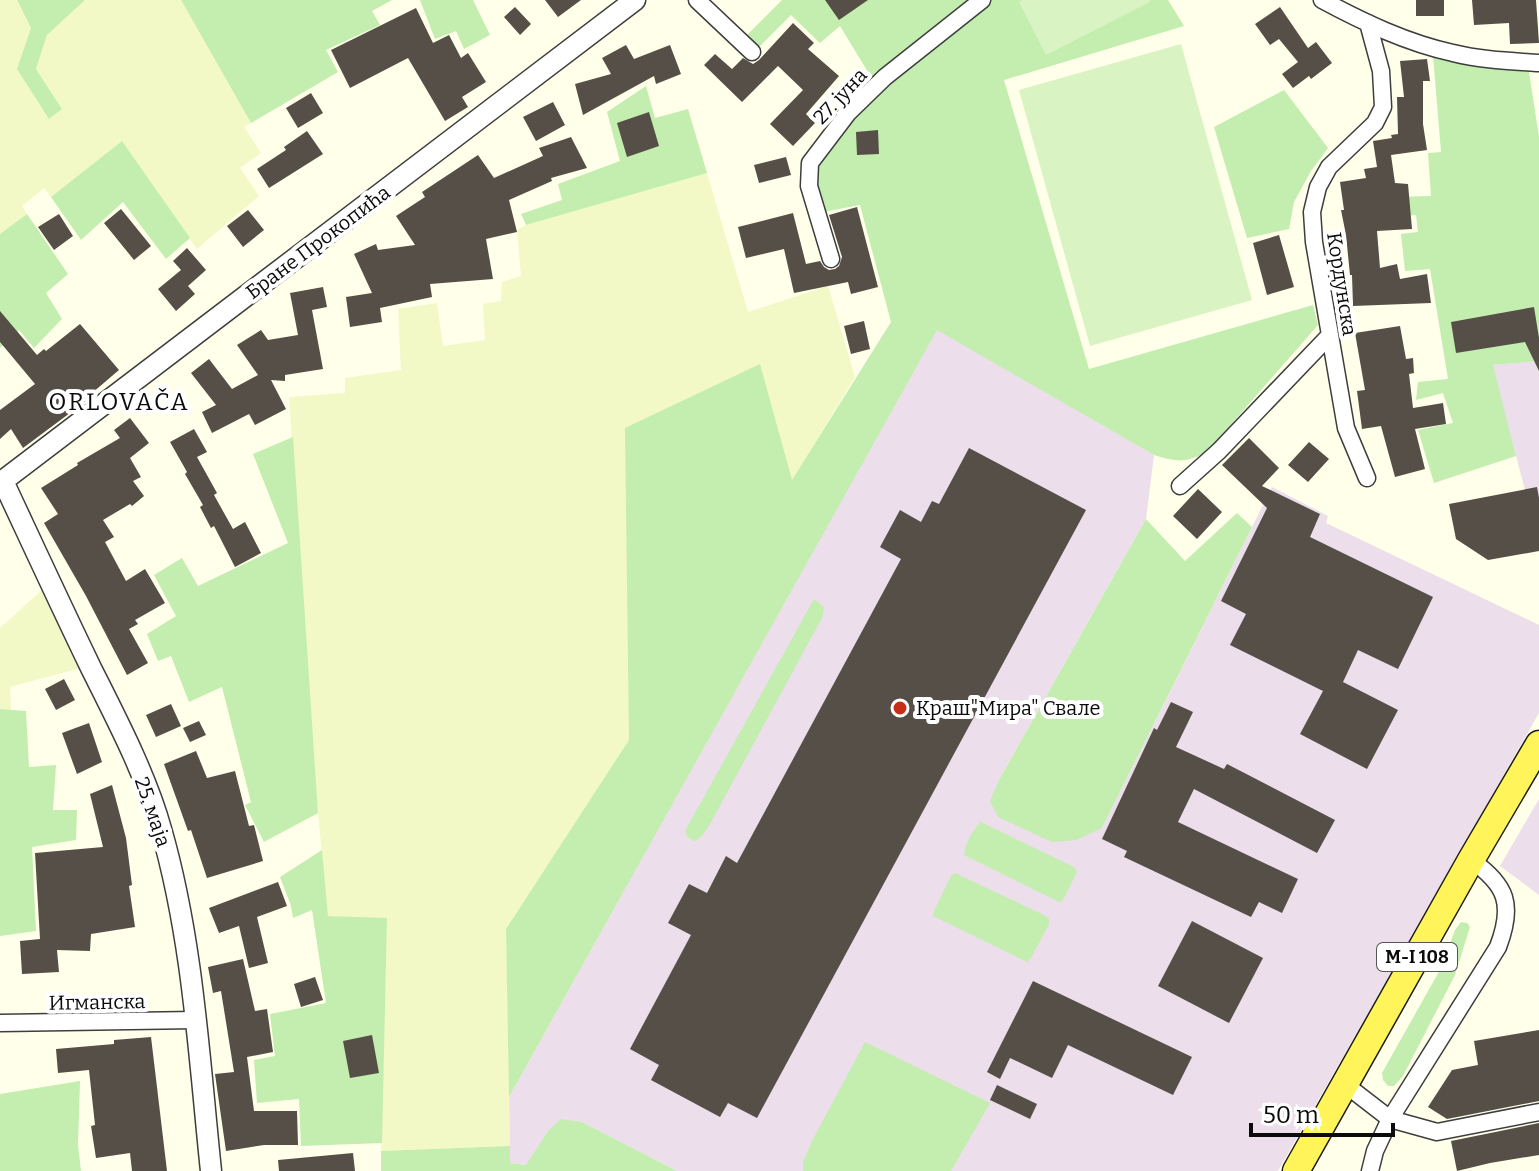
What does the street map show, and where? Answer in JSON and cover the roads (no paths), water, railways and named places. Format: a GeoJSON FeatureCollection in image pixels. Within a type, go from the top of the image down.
{"type":"FeatureCollection","features":[{"type":"Feature","properties":{"kind":"main road","name":"M-I 108"},"geometry":{"type":"LineString","coordinates":[[1296,1171],[1539,744]]}},
{"type":"Feature","properties":{"kind":"street","name":"Бране Прокопића"},"geometry":{"type":"LineString","coordinates":[[1,482],[635,0]]}},
{"type":"Feature","properties":{"kind":"street"},"geometry":{"type":"LineString","coordinates":[[697,0],[752,52]]}},
{"type":"Feature","properties":{"kind":"street","name":"27. јуна"},"geometry":{"type":"LineString","coordinates":[[831,259],[809,186],[810,163],[848,113],[885,77],[982,0]]}},
{"type":"Feature","properties":{"kind":"street"},"geometry":{"type":"LineString","coordinates":[[1322,0],[1409,40],[1452,53],[1539,63]]}},
{"type":"Feature","properties":{"kind":"street","name":"Кордунска"},"geometry":{"type":"LineString","coordinates":[[1367,478],[1346,428],[1314,242],[1312,212],[1318,187],[1329,167],[1375,123],[1383,107],[1381,71],[1368,23]]}},
{"type":"Feature","properties":{"kind":"street"},"geometry":{"type":"LineString","coordinates":[[1180,486],[1219,451],[1330,335]]}},
{"type":"Feature","properties":{"kind":"street","name":"25. маја"},"geometry":{"type":"LineString","coordinates":[[1,482],[106,698],[160,825],[171,863],[187,946],[211,1171]]}},
{"type":"Feature","properties":{"kind":"street"},"geometry":{"type":"LineString","coordinates":[[1370,1171],[1375,1151],[1390,1119],[1498,947],[1506,925],[1507,908],[1501,888],[1488,872],[1471,860]]}},
{"type":"Feature","properties":{"kind":"street","name":"Игманска"},"geometry":{"type":"LineString","coordinates":[[0,1023],[195,1020]]}},
{"type":"Feature","properties":{"kind":"street"},"geometry":{"type":"LineString","coordinates":[[1346,1085],[1390,1119],[1437,1132],[1539,1112]]}},
{"type":"Feature","properties":{"kind":"place","name":"Краш\"Мира\" Свале"},"geometry":{"type":"Point","coordinates":[900,708]}},
{"type":"Feature","properties":{"kind":"district","name":"ORLOVAČA"},"geometry":{"type":"Point","coordinates":[119,402]}}]}
